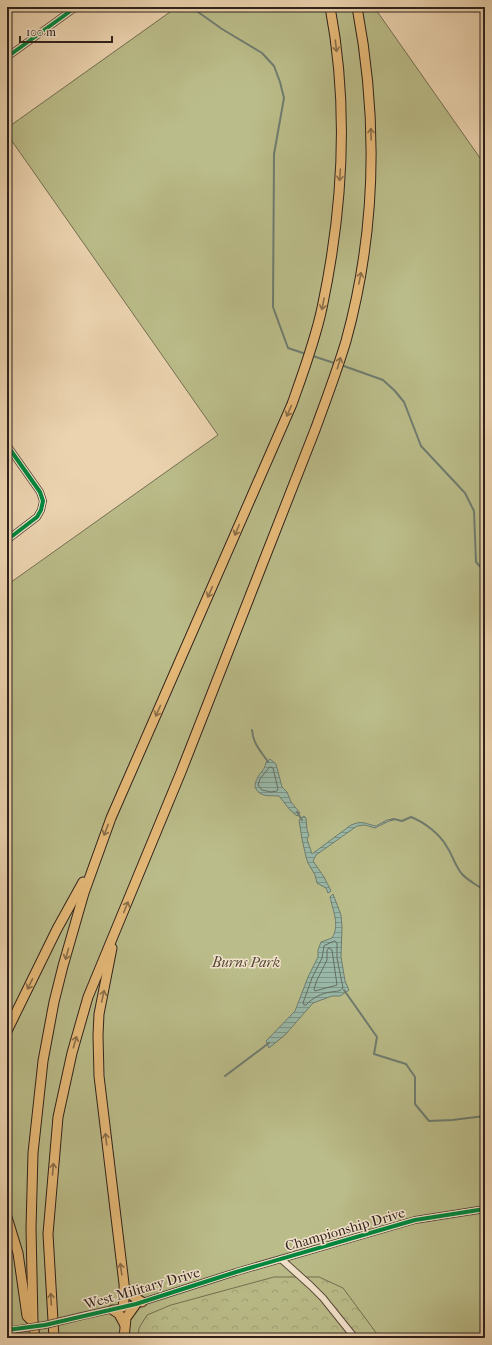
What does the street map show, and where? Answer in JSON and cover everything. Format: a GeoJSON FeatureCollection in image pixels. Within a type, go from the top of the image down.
{"type":"FeatureCollection","features":[{"type":"Feature","properties":{"kind":"highway"},"geometry":{"type":"LineString","coordinates":[[35,1338],[33,1322],[30,1228],[31,1190],[39,1086],[44,1054],[63,966],[94,863],[111,818],[289,410],[316,332],[322,309],[335,231],[341,169],[340,89],[335,38],[330,7]]}},
{"type":"Feature","properties":{"kind":"highway"},"geometry":{"type":"LineString","coordinates":[[54,1338],[48,1234],[58,1117],[72,1053],[88,997],[181,772],[332,384],[345,341],[363,262],[369,211],[371,145],[368,86],[357,7]]}},
{"type":"Feature","properties":{"kind":"highway"},"geometry":{"type":"LineString","coordinates":[[7,1031],[57,929],[94,863]]}},
{"type":"Feature","properties":{"kind":"highway"},"geometry":{"type":"LineString","coordinates":[[115,932],[99,1014],[98,1052],[99,1076],[125,1298],[123,1307]]}},
{"type":"Feature","properties":{"kind":"highway"},"geometry":{"type":"LineString","coordinates":[[7,1217],[18,1253],[27,1316],[33,1322]]}},
{"type":"Feature","properties":{"kind":"highway"},"geometry":{"type":"LineString","coordinates":[[124,1288],[139,1303],[126,1318],[124,1338]]}},
{"type":"Feature","properties":{"kind":"highway"},"geometry":{"type":"LineString","coordinates":[[113,1310],[119,1314],[125,1325]]}},
{"type":"Feature","properties":{"kind":"street"},"geometry":{"type":"LineString","coordinates":[[7,57],[76,7]]}},
{"type":"Feature","properties":{"kind":"street"},"geometry":{"type":"LineString","coordinates":[[7,445],[40,492],[43,501],[40,512],[34,520],[7,540]]}},
{"type":"Feature","properties":{"kind":"street","name":"Championship Drive"},"geometry":{"type":"LineString","coordinates":[[281,1260],[415,1220],[485,1209]]}},
{"type":"Feature","properties":{"kind":"street"},"geometry":{"type":"LineString","coordinates":[[281,1260],[323,1298],[355,1338]]}},
{"type":"Feature","properties":{"kind":"street","name":"West Military Drive"},"geometry":{"type":"LineString","coordinates":[[10,1330],[45,1325],[113,1310],[281,1260]]}},
{"type":"Feature","properties":{"kind":"green space","name":"Burns Park"},"geometry":{"type":"Polygon","coordinates":[[[177,7],[374,7],[485,165],[485,1338],[7,1338],[7,585],[218,435],[7,134],[7,128],[177,7]]]}},
{"type":"Feature","properties":{"kind":"green space"},"geometry":{"type":"Polygon","coordinates":[[[274,1277],[319,1277],[343,1288],[377,1334],[377,1338],[138,1338],[139,1328],[147,1315],[171,1305],[274,1277]]]}},
{"type":"Feature","properties":{"kind":"water"},"geometry":{"type":"Polygon","coordinates":[[[270,759],[276,764],[282,787],[287,792],[291,802],[300,813],[297,816],[279,796],[268,796],[259,793],[255,787],[255,783],[266,762],[270,759]]]}},
{"type":"Feature","properties":{"kind":"water"},"geometry":{"type":"Polygon","coordinates":[[[304,816],[306,818],[309,835],[307,839],[312,854],[351,825],[364,823],[376,826],[387,820],[393,820],[375,828],[365,825],[357,826],[316,855],[313,861],[324,877],[331,891],[328,893],[326,888],[317,883],[315,875],[306,857],[299,820],[304,816]]]}},
{"type":"Feature","properties":{"kind":"water"},"geometry":{"type":"Polygon","coordinates":[[[333,894],[341,915],[341,957],[345,981],[349,990],[340,996],[332,996],[313,1003],[285,1035],[269,1048],[266,1041],[295,1011],[308,977],[318,957],[318,950],[321,942],[332,938],[336,923],[330,897],[333,894]]]}},
{"type":"Feature","properties":{"kind":"waterway"},"geometry":{"type":"LineString","coordinates":[[191,7],[222,29],[262,53],[274,66],[280,82],[284,98],[274,154],[273,307],[288,348],[306,354]]}},
{"type":"Feature","properties":{"kind":"waterway"},"geometry":{"type":"LineString","coordinates":[[313,356],[337,364]]}},
{"type":"Feature","properties":{"kind":"waterway"},"geometry":{"type":"LineString","coordinates":[[341,365],[383,380],[404,402],[421,446],[465,493],[474,511],[476,562],[485,572]]}},
{"type":"Feature","properties":{"kind":"waterway"},"geometry":{"type":"LineString","coordinates":[[252,730],[256,743],[268,762]]}},
{"type":"Feature","properties":{"kind":"waterway"},"geometry":{"type":"LineString","coordinates":[[297,812],[302,820]]}},
{"type":"Feature","properties":{"kind":"waterway"},"geometry":{"type":"LineString","coordinates":[[391,820],[394,819],[402,821],[411,817],[431,829],[444,842],[462,874],[485,891]]}},
{"type":"Feature","properties":{"kind":"waterway"},"geometry":{"type":"LineString","coordinates":[[344,990],[377,1037],[374,1054],[406,1064],[415,1077],[415,1104],[429,1121],[485,1116]]}},
{"type":"Feature","properties":{"kind":"waterway"},"geometry":{"type":"LineString","coordinates":[[225,1076],[269,1043]]}},
{"type":"Feature","properties":{"kind":"cycle path"},"geometry":{"type":"LineString","coordinates":[[7,57],[76,7]]}},
{"type":"Feature","properties":{"kind":"cycle path"},"geometry":{"type":"LineString","coordinates":[[7,445],[40,492],[43,501],[41,510],[37,517],[7,540]]}},
{"type":"Feature","properties":{"kind":"cycle path"},"geometry":{"type":"LineString","coordinates":[[7,1330],[45,1325],[136,1304],[236,1272],[415,1220],[485,1209]]}}]}
